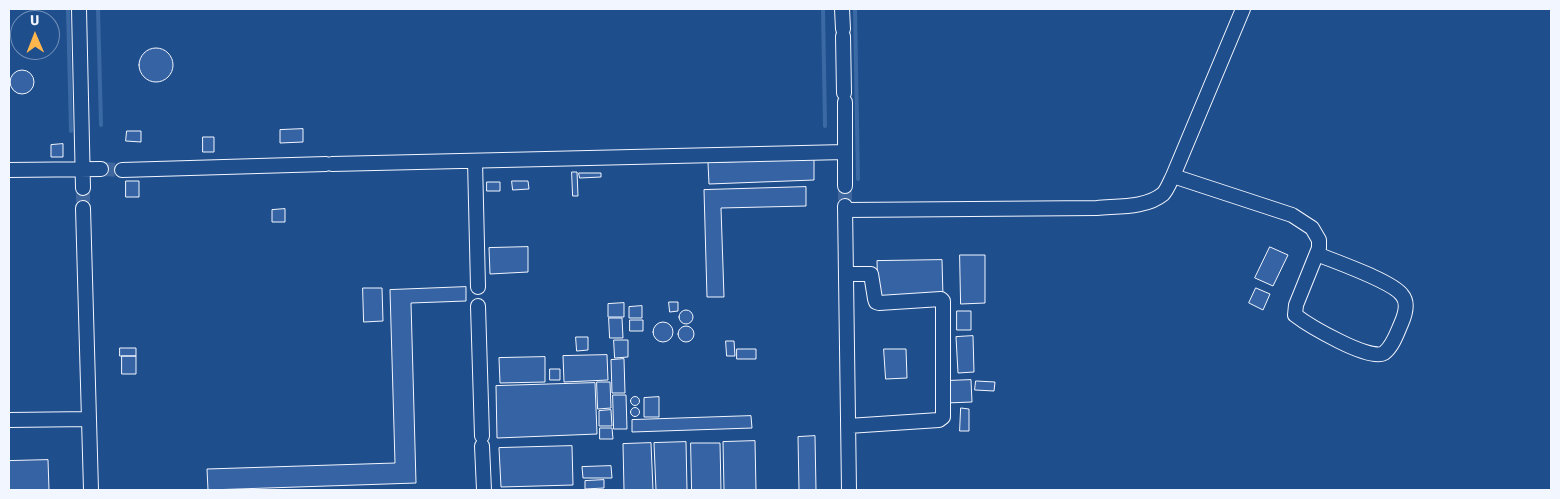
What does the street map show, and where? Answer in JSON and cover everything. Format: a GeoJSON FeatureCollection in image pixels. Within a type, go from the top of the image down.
{"type":"FeatureCollection","features":[{"type":"Feature","properties":{"kind":"lane"},"geometry":{"type":"LineString","coordinates":[[79,9],[83,188]]}},
{"type":"Feature","properties":{"kind":"lane"},"geometry":{"type":"LineString","coordinates":[[842,9],[845,97],[845,186]]}},
{"type":"Feature","properties":{"kind":"lane"},"geometry":{"type":"LineString","coordinates":[[849,490],[846,208],[1097,208],[1130,206],[1151,201],[1164,193],[1243,9]]}},
{"type":"Feature","properties":{"kind":"lane"},"geometry":{"type":"LineString","coordinates":[[122,170],[845,152]]}},
{"type":"Feature","properties":{"kind":"lane"},"geometry":{"type":"LineString","coordinates":[[475,161],[478,287]]}},
{"type":"Feature","properties":{"kind":"lane"},"geometry":{"type":"LineString","coordinates":[[9,170],[101,169]]}},
{"type":"Feature","properties":{"kind":"lane"},"geometry":{"type":"LineString","coordinates":[[1172,176],[1292,215],[1312,228],[1319,240],[1319,248],[1296,305],[1295,315],[1307,324],[1352,347],[1376,355],[1383,354],[1392,345],[1405,316],[1405,298],[1402,293],[1391,285],[1317,254]]}},
{"type":"Feature","properties":{"kind":"lane"},"geometry":{"type":"LineString","coordinates":[[83,208],[91,490]]}},
{"type":"Feature","properties":{"kind":"lane"},"geometry":{"type":"LineString","coordinates":[[847,274],[871,274],[876,302],[879,303],[941,299],[943,301],[943,417],[939,420],[848,426]]}},
{"type":"Feature","properties":{"kind":"lane"},"geometry":{"type":"LineString","coordinates":[[478,306],[484,490]]}},
{"type":"Feature","properties":{"kind":"lane"},"geometry":{"type":"LineString","coordinates":[[9,420],[89,419]]}},
{"type":"Feature","properties":{"kind":"building"},"geometry":{"type":"Polygon","coordinates":[[[156,48],[168,53],[173,65],[168,77],[156,82],[144,77],[139,65],[144,53],[156,48]]]}},
{"type":"Feature","properties":{"kind":"building"},"geometry":{"type":"Polygon","coordinates":[[[22,70],[30,74],[34,82],[30,90],[22,94],[14,90],[10,82],[14,74],[22,70]]]}},
{"type":"Feature","properties":{"kind":"building"},"geometry":{"type":"Polygon","coordinates":[[[303,129],[303,142],[280,143],[280,130],[303,129]]]}},
{"type":"Feature","properties":{"kind":"building"},"geometry":{"type":"Polygon","coordinates":[[[127,131],[141,131],[141,142],[126,141],[127,131]]]}},
{"type":"Feature","properties":{"kind":"building"},"geometry":{"type":"Polygon","coordinates":[[[203,137],[214,137],[214,152],[203,152],[203,137]]]}},
{"type":"Feature","properties":{"kind":"building"},"geometry":{"type":"Polygon","coordinates":[[[63,144],[63,157],[51,157],[51,145],[63,144]]]}},
{"type":"Feature","properties":{"kind":"building"},"geometry":{"type":"Polygon","coordinates":[[[814,159],[814,180],[709,184],[708,163],[814,159]]]}},
{"type":"Feature","properties":{"kind":"building"},"geometry":{"type":"Polygon","coordinates":[[[572,172],[577,172],[578,196],[573,196],[572,172]]]}},
{"type":"Feature","properties":{"kind":"building"},"geometry":{"type":"Polygon","coordinates":[[[579,173],[601,173],[601,177],[580,178],[579,173]]]}},
{"type":"Feature","properties":{"kind":"building"},"geometry":{"type":"Polygon","coordinates":[[[126,181],[139,181],[139,197],[126,197],[126,181]]]}},
{"type":"Feature","properties":{"kind":"building"},"geometry":{"type":"Polygon","coordinates":[[[512,181],[528,181],[529,189],[513,190],[512,181]]]}},
{"type":"Feature","properties":{"kind":"building"},"geometry":{"type":"Polygon","coordinates":[[[487,182],[500,182],[500,191],[487,191],[487,182]]]}},
{"type":"Feature","properties":{"kind":"building"},"geometry":{"type":"Polygon","coordinates":[[[806,187],[806,206],[721,208],[724,297],[707,297],[704,190],[806,187]]]}},
{"type":"Feature","properties":{"kind":"building"},"geometry":{"type":"Polygon","coordinates":[[[285,209],[285,222],[272,222],[272,210],[285,209]]]}},
{"type":"Feature","properties":{"kind":"building"},"geometry":{"type":"Polygon","coordinates":[[[528,247],[528,272],[490,274],[489,248],[528,247]]]}},
{"type":"Feature","properties":{"kind":"building"},"geometry":{"type":"Polygon","coordinates":[[[1270,247],[1288,255],[1273,286],[1255,278],[1270,247]]]}},
{"type":"Feature","properties":{"kind":"building"},"geometry":{"type":"Polygon","coordinates":[[[960,255],[985,255],[985,303],[961,304],[960,255]]]}},
{"type":"Feature","properties":{"kind":"building"},"geometry":{"type":"Polygon","coordinates":[[[942,260],[943,297],[878,298],[877,261],[942,260]]]}},
{"type":"Feature","properties":{"kind":"building"},"geometry":{"type":"Polygon","coordinates":[[[466,287],[466,301],[411,303],[416,483],[208,490],[207,469],[395,463],[390,290],[466,287]]]}},
{"type":"Feature","properties":{"kind":"building"},"geometry":{"type":"Polygon","coordinates":[[[363,288],[382,288],[383,321],[364,322],[363,288]]]}},
{"type":"Feature","properties":{"kind":"building"},"geometry":{"type":"Polygon","coordinates":[[[1256,288],[1270,294],[1263,310],[1249,303],[1256,288]]]}},
{"type":"Feature","properties":{"kind":"building"},"geometry":{"type":"Polygon","coordinates":[[[669,302],[678,302],[678,311],[670,312],[669,302]]]}},
{"type":"Feature","properties":{"kind":"building"},"geometry":{"type":"Polygon","coordinates":[[[624,303],[624,317],[608,317],[608,304],[624,303]]]}},
{"type":"Feature","properties":{"kind":"building"},"geometry":{"type":"Polygon","coordinates":[[[642,306],[642,318],[629,318],[629,307],[642,306]]]}},
{"type":"Feature","properties":{"kind":"building"},"geometry":{"type":"Polygon","coordinates":[[[683,310],[689,310],[693,317],[689,324],[683,324],[679,320],[679,314],[683,310]]]}},
{"type":"Feature","properties":{"kind":"building"},"geometry":{"type":"Polygon","coordinates":[[[957,311],[971,311],[971,330],[957,330],[957,311]]]}},
{"type":"Feature","properties":{"kind":"building"},"geometry":{"type":"Polygon","coordinates":[[[609,318],[622,318],[623,338],[610,338],[609,318]]]}},
{"type":"Feature","properties":{"kind":"building"},"geometry":{"type":"Polygon","coordinates":[[[630,320],[643,320],[643,331],[630,331],[630,320]]]}},
{"type":"Feature","properties":{"kind":"building"},"geometry":{"type":"Polygon","coordinates":[[[663,322],[670,325],[673,332],[670,339],[663,342],[656,339],[653,332],[656,325],[663,322]]]}},
{"type":"Feature","properties":{"kind":"building"},"geometry":{"type":"Polygon","coordinates":[[[686,326],[694,334],[686,342],[678,334],[686,326]]]}},
{"type":"Feature","properties":{"kind":"building"},"geometry":{"type":"Polygon","coordinates":[[[973,336],[974,372],[958,373],[956,337],[973,336]]]}},
{"type":"Feature","properties":{"kind":"building"},"geometry":{"type":"Polygon","coordinates":[[[576,337],[588,337],[588,350],[577,351],[576,337]]]}},
{"type":"Feature","properties":{"kind":"building"},"geometry":{"type":"Polygon","coordinates":[[[614,340],[628,340],[628,357],[615,358],[614,340]]]}},
{"type":"Feature","properties":{"kind":"building"},"geometry":{"type":"Polygon","coordinates":[[[726,341],[734,341],[735,356],[727,356],[726,341]]]}},
{"type":"Feature","properties":{"kind":"building"},"geometry":{"type":"Polygon","coordinates":[[[120,348],[136,348],[136,356],[120,356],[120,348]]]}},
{"type":"Feature","properties":{"kind":"building"},"geometry":{"type":"Polygon","coordinates":[[[737,349],[756,349],[756,359],[737,359],[737,349]]]}},
{"type":"Feature","properties":{"kind":"building"},"geometry":{"type":"Polygon","coordinates":[[[884,349],[906,349],[907,378],[886,379],[884,349]]]}},
{"type":"Feature","properties":{"kind":"building"},"geometry":{"type":"Polygon","coordinates":[[[607,355],[608,380],[564,382],[563,356],[607,355]]]}},
{"type":"Feature","properties":{"kind":"building"},"geometry":{"type":"Polygon","coordinates":[[[122,356],[136,356],[136,374],[122,374],[122,356]]]}},
{"type":"Feature","properties":{"kind":"building"},"geometry":{"type":"Polygon","coordinates":[[[545,357],[545,382],[500,383],[499,358],[545,357]]]}},
{"type":"Feature","properties":{"kind":"building"},"geometry":{"type":"Polygon","coordinates":[[[624,359],[625,393],[612,393],[611,360],[624,359]]]}},
{"type":"Feature","properties":{"kind":"building"},"geometry":{"type":"Polygon","coordinates":[[[550,369],[560,369],[560,380],[550,380],[550,369]]]}},
{"type":"Feature","properties":{"kind":"building"},"geometry":{"type":"Polygon","coordinates":[[[971,380],[972,402],[946,403],[946,381],[971,380]]]}},
{"type":"Feature","properties":{"kind":"building"},"geometry":{"type":"Polygon","coordinates":[[[976,381],[995,382],[994,391],[975,390],[976,381]]]}},
{"type":"Feature","properties":{"kind":"building"},"geometry":{"type":"Polygon","coordinates":[[[597,382],[610,382],[611,408],[598,409],[597,382]]]}},
{"type":"Feature","properties":{"kind":"building"},"geometry":{"type":"Polygon","coordinates":[[[595,383],[597,434],[497,438],[496,386],[595,383]]]}},
{"type":"Feature","properties":{"kind":"building"},"geometry":{"type":"Polygon","coordinates":[[[613,395],[626,395],[627,429],[614,429],[613,395]]]}},
{"type":"Feature","properties":{"kind":"building"},"geometry":{"type":"Polygon","coordinates":[[[635,396],[640,401],[635,406],[630,401],[635,396]]]}},
{"type":"Feature","properties":{"kind":"building"},"geometry":{"type":"Polygon","coordinates":[[[659,397],[659,417],[644,417],[644,398],[659,397]]]}},
{"type":"Feature","properties":{"kind":"building"},"geometry":{"type":"Polygon","coordinates":[[[635,407],[640,412],[635,417],[630,412],[635,407]]]}},
{"type":"Feature","properties":{"kind":"building"},"geometry":{"type":"Polygon","coordinates":[[[961,408],[969,409],[969,431],[960,431],[961,408]]]}},
{"type":"Feature","properties":{"kind":"building"},"geometry":{"type":"Polygon","coordinates":[[[611,410],[612,426],[599,426],[599,411],[611,410]]]}},
{"type":"Feature","properties":{"kind":"building"},"geometry":{"type":"Polygon","coordinates":[[[751,416],[752,428],[632,432],[632,420],[751,416]]]}},
{"type":"Feature","properties":{"kind":"building"},"geometry":{"type":"Polygon","coordinates":[[[600,428],[612,428],[613,439],[600,439],[600,428]]]}},
{"type":"Feature","properties":{"kind":"building"},"geometry":{"type":"Polygon","coordinates":[[[815,436],[816,490],[799,490],[798,437],[815,436]]]}},
{"type":"Feature","properties":{"kind":"building"},"geometry":{"type":"Polygon","coordinates":[[[755,441],[756,490],[724,490],[723,442],[755,441]]]}},
{"type":"Feature","properties":{"kind":"building"},"geometry":{"type":"Polygon","coordinates":[[[686,442],[687,490],[656,490],[654,443],[686,442]]]}},
{"type":"Feature","properties":{"kind":"building"},"geometry":{"type":"Polygon","coordinates":[[[651,443],[653,490],[624,490],[623,444],[651,443]]]}},
{"type":"Feature","properties":{"kind":"building"},"geometry":{"type":"Polygon","coordinates":[[[691,443],[720,443],[721,490],[692,490],[691,443]]]}},
{"type":"Feature","properties":{"kind":"building"},"geometry":{"type":"Polygon","coordinates":[[[572,446],[573,485],[501,487],[499,448],[572,446]]]}},
{"type":"Feature","properties":{"kind":"building"},"geometry":{"type":"Polygon","coordinates":[[[48,460],[49,490],[9,490],[9,461],[48,460]]]}},
{"type":"Feature","properties":{"kind":"building"},"geometry":{"type":"Polygon","coordinates":[[[611,466],[612,478],[583,478],[582,467],[611,466]]]}},
{"type":"Feature","properties":{"kind":"building"},"geometry":{"type":"Polygon","coordinates":[[[604,480],[604,488],[585,489],[585,481],[604,480]]]}},
{"type":"Feature","properties":{"kind":"waterway"},"geometry":{"type":"LineString","coordinates":[[68,9],[71,131]]}},
{"type":"Feature","properties":{"kind":"waterway"},"geometry":{"type":"LineString","coordinates":[[98,9],[101,125]]}},
{"type":"Feature","properties":{"kind":"waterway"},"geometry":{"type":"LineString","coordinates":[[823,9],[825,126]]}},
{"type":"Feature","properties":{"kind":"waterway"},"geometry":{"type":"LineString","coordinates":[[855,9],[858,179]]}},
{"type":"Feature","properties":{"kind":"tunnel"},"geometry":{"type":"LineString","coordinates":[[101,169],[122,170]]}},
{"type":"Feature","properties":{"kind":"tunnel"},"geometry":{"type":"LineString","coordinates":[[845,186],[845,206]]}},
{"type":"Feature","properties":{"kind":"tunnel"},"geometry":{"type":"LineString","coordinates":[[83,188],[83,208]]}}]}
